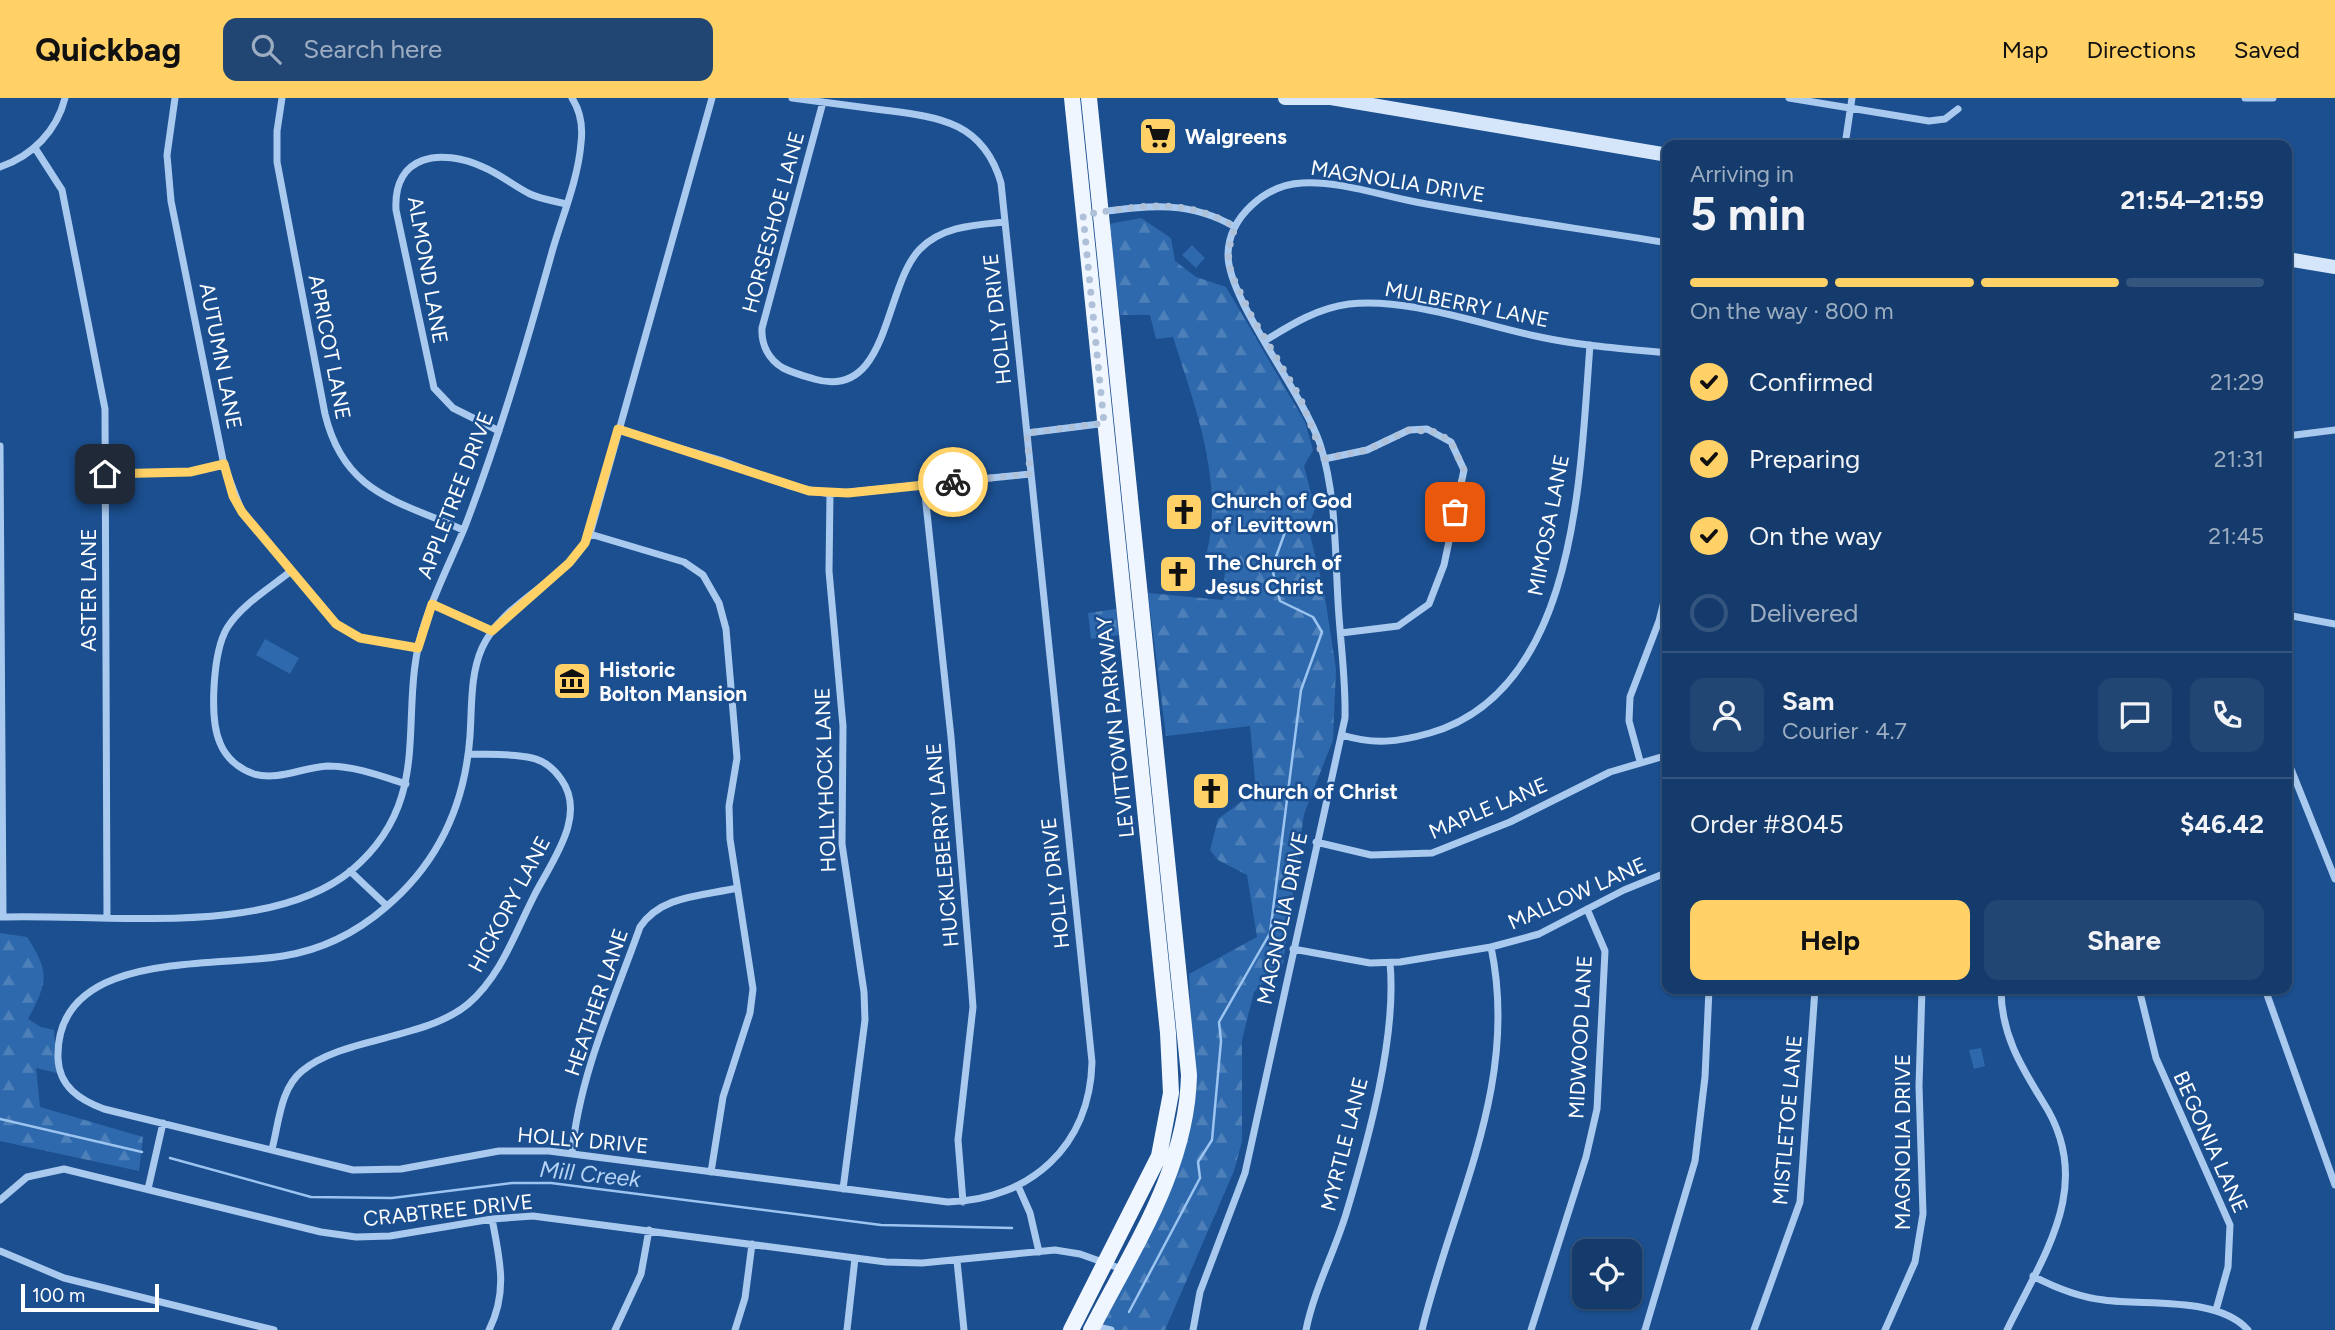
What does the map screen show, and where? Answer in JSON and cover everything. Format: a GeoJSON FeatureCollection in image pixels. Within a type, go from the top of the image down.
{"type":"FeatureCollection","features":[{"type":"Feature","properties":{"kind":"main road","name":"LEVITTOWN PARKWAY"},"geometry":{"type":"LineString","coordinates":[[1072,98],[1171,1083],[1169,1117],[1159,1156],[1073,1326]]}},
{"type":"Feature","properties":{"kind":"main road","name":"LEVITTOWN PARKWAY"},"geometry":{"type":"LineString","coordinates":[[1089,98],[1189,1075],[1185,1126],[1175,1161],[1092,1328]]}},
{"type":"Feature","properties":{"kind":"main road"},"geometry":{"type":"LineString","coordinates":[[1285,98],[1331,98],[1662,154]]}},
{"type":"Feature","properties":{"kind":"main road"},"geometry":{"type":"LineString","coordinates":[[2292,260],[2335,267]]}},
{"type":"Feature","properties":{"kind":"street"},"geometry":{"type":"LineString","coordinates":[[0,167],[35,148],[50,132],[65,98]]}},
{"type":"Feature","properties":{"kind":"street","name":"AUTUMN LANE"},"geometry":{"type":"LineString","coordinates":[[175,98],[167,155],[171,201],[224,464],[233,496],[242,512],[324,612],[348,633],[376,643],[418,648]]}},
{"type":"Feature","properties":{"kind":"street","name":"APRICOT LANE"},"geometry":{"type":"LineString","coordinates":[[282,98],[277,131],[277,162],[325,414],[335,449],[348,469],[369,487],[463,530]]}},
{"type":"Feature","properties":{"kind":"street","name":"APPLETREE DRIVE"},"geometry":{"type":"LineString","coordinates":[[2,917],[183,916],[281,906],[318,892],[350,871],[380,839],[392,821],[406,784],[411,758],[418,648],[432,604],[463,530],[499,430],[566,204],[582,136],[580,113],[572,98]]}},
{"type":"Feature","properties":{"kind":"street","name":"HOLLY DRIVE"},"geometry":{"type":"LineString","coordinates":[[712,98],[590,534],[569,563],[492,631],[478,662],[463,786],[447,831],[421,872],[387,906],[341,937],[301,952],[135,972],[111,979],[88,994],[69,1016],[61,1034],[58,1061],[64,1081],[77,1096],[87,1102],[163,1123],[353,1170],[401,1169],[499,1151],[572,1153],[842,1189],[963,1202],[994,1197],[1018,1186],[1055,1159],[1069,1140],[1085,1106],[1092,1062],[1001,183],[990,156],[981,143],[957,125],[933,117],[792,98]]}},
{"type":"Feature","properties":{"kind":"street"},"geometry":{"type":"LineString","coordinates":[[1788,98],[1935,121],[1952,116],[1958,108]]}},
{"type":"Feature","properties":{"kind":"street"},"geometry":{"type":"LineString","coordinates":[[1846,140],[1853,98]]}},
{"type":"Feature","properties":{"kind":"street"},"geometry":{"type":"LineString","coordinates":[[2248,99],[2273,98]]}},
{"type":"Feature","properties":{"kind":"street","name":"HORSESHOE LANE"},"geometry":{"type":"LineString","coordinates":[[823,102],[762,328],[764,349],[778,365],[794,373],[831,383],[841,382],[861,372],[873,355],[908,267],[920,248],[949,230],[1005,222]]}},
{"type":"Feature","properties":{"kind":"street","name":"ASTER LANE"},"geometry":{"type":"LineString","coordinates":[[35,148],[56,178],[65,206],[100,380],[106,429],[107,918]]}},
{"type":"Feature","properties":{"kind":"street","name":"ALMOND LANE"},"geometry":{"type":"LineString","coordinates":[[499,430],[453,408],[434,388],[396,210],[396,190],[404,173],[418,161],[434,157],[450,158],[480,165],[529,193],[566,204]]}},
{"type":"Feature","properties":{"kind":"street","name":"MAGNOLIA DRIVE"},"geometry":{"type":"LineString","coordinates":[[1194,1330],[1200,1292],[1245,1173],[1316,842],[1342,735],[1345,696],[1332,511],[1324,459],[1300,397],[1231,273],[1228,252],[1235,227],[1243,214],[1266,195],[1282,187],[1303,183],[1360,189],[1417,202],[1662,242]]}},
{"type":"Feature","properties":{"kind":"street"},"geometry":{"type":"LineString","coordinates":[[1083,215],[1144,206],[1180,206],[1202,210],[1235,227]]}},
{"type":"Feature","properties":{"kind":"street","name":"MULBERRY LANE"},"geometry":{"type":"LineString","coordinates":[[1266,340],[1308,316],[1334,307],[1365,303],[1413,309],[1590,345],[1662,352]]}},
{"type":"Feature","properties":{"kind":"street","name":"MIMOSA LANE"},"geometry":{"type":"LineString","coordinates":[[1342,735],[1389,743],[1457,724],[1499,695],[1526,661],[1539,635],[1561,574],[1578,473],[1590,345]]}},
{"type":"Feature","properties":{"kind":"street"},"geometry":{"type":"LineString","coordinates":[[1027,433],[1122,421]]}},
{"type":"Feature","properties":{"kind":"street"},"geometry":{"type":"LineString","coordinates":[[618,429],[720,460],[790,486],[830,494],[1030,474]]}},
{"type":"Feature","properties":{"kind":"street"},"geometry":{"type":"LineString","coordinates":[[1324,459],[1367,450],[1409,430],[1427,429],[1451,442],[1464,470],[1444,565],[1429,604],[1398,626],[1341,633]]}},
{"type":"Feature","properties":{"kind":"street"},"geometry":{"type":"LineString","coordinates":[[2292,435],[2335,430]]}},
{"type":"Feature","properties":{"kind":"street"},"geometry":{"type":"LineString","coordinates":[[0,446],[2,917]]}},
{"type":"Feature","properties":{"kind":"street"},"geometry":{"type":"LineString","coordinates":[[105,474],[190,472],[224,464]]}},
{"type":"Feature","properties":{"kind":"street","name":"HUCKLEBERRY LANE"},"geometry":{"type":"LineString","coordinates":[[924,485],[951,737],[971,980],[972,1007],[958,1140],[963,1202]]}},
{"type":"Feature","properties":{"kind":"street","name":"HOLLYHOCK LANE"},"geometry":{"type":"LineString","coordinates":[[830,494],[829,571],[843,726],[842,844],[864,992],[865,1020],[842,1189]]}},
{"type":"Feature","properties":{"kind":"street"},"geometry":{"type":"LineString","coordinates":[[590,534],[684,562],[703,575],[716,594],[724,617],[737,758],[729,821],[753,989],[752,1002],[723,1097],[710,1172]]}},
{"type":"Feature","properties":{"kind":"street"},"geometry":{"type":"LineString","coordinates":[[290,571],[236,617],[222,638],[215,671],[215,725],[225,753],[243,769],[264,776],[341,767],[406,784]]}},
{"type":"Feature","properties":{"kind":"street"},"geometry":{"type":"LineString","coordinates":[[432,604],[492,631]]}},
{"type":"Feature","properties":{"kind":"street"},"geometry":{"type":"LineString","coordinates":[[1640,761],[1629,721],[1630,697],[1662,609]]}},
{"type":"Feature","properties":{"kind":"street"},"geometry":{"type":"LineString","coordinates":[[2292,616],[2335,624]]}},
{"type":"Feature","properties":{"kind":"street","name":"HICKORY LANE"},"geometry":{"type":"LineString","coordinates":[[272,1149],[287,1090],[304,1068],[336,1054],[449,1017],[479,994],[498,969],[552,862],[572,813],[569,792],[555,771],[530,757],[468,754]]}},
{"type":"Feature","properties":{"kind":"street","name":"MAPLE LANE"},"geometry":{"type":"LineString","coordinates":[[1316,842],[1371,855],[1432,853],[1510,822],[1610,772],[1662,756]]}},
{"type":"Feature","properties":{"kind":"street"},"geometry":{"type":"LineString","coordinates":[[2292,772],[2335,879]]}},
{"type":"Feature","properties":{"kind":"street"},"geometry":{"type":"LineString","coordinates":[[350,871],[387,906]]}},
{"type":"Feature","properties":{"kind":"street","name":"MALLOW LANE"},"geometry":{"type":"LineString","coordinates":[[1293,949],[1348,961],[1390,963],[1491,947],[1539,934],[1662,875]]}},
{"type":"Feature","properties":{"kind":"street","name":"HEATHER LANE"},"geometry":{"type":"LineString","coordinates":[[572,1153],[585,1083],[640,927],[654,910],[665,904],[737,888]]}},
{"type":"Feature","properties":{"kind":"street","name":"MIDWOOD LANE"},"geometry":{"type":"LineString","coordinates":[[1531,1330],[1586,1157],[1597,1109],[1605,951],[1587,909]]}},
{"type":"Feature","properties":{"kind":"street"},"geometry":{"type":"LineString","coordinates":[[1422,1330],[1489,1111],[1498,985],[1491,947]]}},
{"type":"Feature","properties":{"kind":"street","name":"MYRTLE LANE"},"geometry":{"type":"LineString","coordinates":[[1306,1330],[1346,1214],[1384,1061],[1392,1016],[1390,963]]}},
{"type":"Feature","properties":{"kind":"street"},"geometry":{"type":"LineString","coordinates":[[1645,1330],[1699,1140],[1709,994]]}},
{"type":"Feature","properties":{"kind":"street","name":"MISTLETOE LANE"},"geometry":{"type":"LineString","coordinates":[[1754,1330],[1800,1202],[1815,994]]}},
{"type":"Feature","properties":{"kind":"street","name":"MAGNOLIA DRIVE"},"geometry":{"type":"LineString","coordinates":[[1885,1330],[1914,1262],[1923,1214],[1919,1086],[1922,994]]}},
{"type":"Feature","properties":{"kind":"street"},"geometry":{"type":"LineString","coordinates":[[2001,994],[2003,1019],[2010,1043],[2053,1117],[2067,1162],[2061,1213],[2007,1330]]}},
{"type":"Feature","properties":{"kind":"street","name":"BEGONIA LANE"},"geometry":{"type":"LineString","coordinates":[[2140,994],[2156,1058],[2230,1225],[2228,1267],[2216,1310]]}},
{"type":"Feature","properties":{"kind":"street"},"geometry":{"type":"LineString","coordinates":[[2267,994],[2335,1185]]}},
{"type":"Feature","properties":{"kind":"street"},"geometry":{"type":"LineString","coordinates":[[148,1189],[163,1123]]}},
{"type":"Feature","properties":{"kind":"street","name":"CRABTREE DRIVE"},"geometry":{"type":"LineString","coordinates":[[0,1200],[27,1177],[61,1169],[321,1232],[356,1237],[390,1236],[492,1219],[533,1216],[900,1263],[1069,1252],[1122,1269]]}},
{"type":"Feature","properties":{"kind":"street"},"geometry":{"type":"LineString","coordinates":[[1018,1186],[1030,1213],[1039,1252]]}},
{"type":"Feature","properties":{"kind":"street"},"geometry":{"type":"LineString","coordinates":[[489,1330],[498,1313],[503,1288],[492,1219]]}},
{"type":"Feature","properties":{"kind":"street"},"geometry":{"type":"LineString","coordinates":[[615,1330],[641,1274],[649,1230]]}},
{"type":"Feature","properties":{"kind":"street"},"geometry":{"type":"LineString","coordinates":[[734,1330],[745,1298],[752,1244]]}},
{"type":"Feature","properties":{"kind":"street"},"geometry":{"type":"LineString","coordinates":[[0,1251],[64,1278],[274,1330]]}},
{"type":"Feature","properties":{"kind":"street"},"geometry":{"type":"LineString","coordinates":[[847,1330],[855,1258]]}},
{"type":"Feature","properties":{"kind":"street"},"geometry":{"type":"LineString","coordinates":[[957,1261],[964,1330]]}},
{"type":"Feature","properties":{"kind":"street"},"geometry":{"type":"LineString","coordinates":[[2033,1276],[2064,1291],[2103,1300],[2216,1310],[2235,1317],[2248,1330]]}},
{"type":"Feature","properties":{"kind":"street"},"geometry":{"type":"LineString","coordinates":[[1073,1326],[1111,1330]]}},
{"type":"Feature","properties":{"kind":"green space"},"geometry":{"type":"Polygon","coordinates":[[[1141,218],[1171,238],[1175,261],[1196,277],[1226,287],[1305,422],[1313,450],[1304,466],[1315,509],[1308,527],[1324,591],[1336,669],[1333,740],[1304,814],[1283,964],[1254,992],[1242,1040],[1242,1141],[1234,1171],[1165,1330],[1100,1330],[1194,1104],[1189,974],[1257,937],[1247,875],[1218,860],[1210,850],[1218,819],[1256,791],[1250,726],[1166,736],[1148,593],[1223,600],[1226,554],[1206,556],[1211,529],[1210,473],[1198,418],[1173,337],[1156,339],[1150,315],[1120,315],[1109,224],[1141,218]]]}},
{"type":"Feature","properties":{"kind":"green space"},"geometry":{"type":"Polygon","coordinates":[[[1192,245],[1205,258],[1196,268],[1182,255],[1192,245]]]}},
{"type":"Feature","properties":{"kind":"green space"},"geometry":{"type":"Polygon","coordinates":[[[1116,609],[1119,635],[1091,639],[1088,613],[1116,609]]]}},
{"type":"Feature","properties":{"kind":"green space"},"geometry":{"type":"Polygon","coordinates":[[[265,639],[299,658],[290,674],[256,655],[265,639]]]}},
{"type":"Feature","properties":{"kind":"green space"},"geometry":{"type":"Polygon","coordinates":[[[0,933],[27,937],[43,969],[40,996],[28,1019],[41,1027],[54,1030],[57,1073],[36,1068],[40,1107],[143,1137],[139,1171],[0,1141],[0,933]]]}},
{"type":"Feature","properties":{"kind":"green space"},"geometry":{"type":"Polygon","coordinates":[[[1981,1048],[1985,1066],[1974,1069],[1969,1050],[1981,1048]]]}},
{"type":"Feature","properties":{"kind":"waterway"},"geometry":{"type":"LineString","coordinates":[[1129,1312],[1200,1178],[1198,1162],[1212,1140],[1221,1041],[1219,1022],[1270,933],[1301,690],[1322,632],[1313,617],[1280,601],[1272,568],[1289,521]]}},
{"type":"Feature","properties":{"kind":"waterway","name":"Mill Creek"},"geometry":{"type":"LineString","coordinates":[[0,1119],[142,1152]]}},
{"type":"Feature","properties":{"kind":"waterway","name":"Mill Creek"},"geometry":{"type":"LineString","coordinates":[[170,1158],[311,1197],[392,1198],[512,1183],[551,1183],[881,1225],[1012,1228]]}},
{"type":"Feature","properties":{"kind":"way so far"},"geometry":{"type":"LineString","coordinates":[[953,482],[1030,474],[1027,433],[1104,423],[1083,215],[1144,206],[1180,206],[1202,210],[1235,227],[1228,252],[1231,273],[1251,315],[1300,397],[1313,424],[1324,459],[1367,450],[1409,430],[1418,428],[1437,432],[1451,442],[1464,470],[1455,512]]}},
{"type":"Feature","properties":{"kind":"place","name":"Walgreens"},"geometry":{"type":"Point","coordinates":[1158,136]}},
{"type":"Feature","properties":{"kind":"place","name":"Church of God of Levittown"},"geometry":{"type":"Point","coordinates":[1184,512]}},
{"type":"Feature","properties":{"kind":"place","name":"The Church of Jesus Christ"},"geometry":{"type":"Point","coordinates":[1178,574]}},
{"type":"Feature","properties":{"kind":"place","name":"Historic Bolton Mansion"},"geometry":{"type":"Point","coordinates":[572,681]}},
{"type":"Feature","properties":{"kind":"place","name":"Church of Christ"},"geometry":{"type":"Point","coordinates":[1211,791]}},
{"type":"Feature","properties":{"kind":"route"},"geometry":{"type":"LineString","coordinates":[[105,474],[190,472],[224,464],[233,496],[242,512],[336,624],[348,633],[376,643],[418,648],[432,604],[492,631],[580,552],[590,534],[599,492],[618,429],[809,491],[848,493],[953,482]]}}]}
